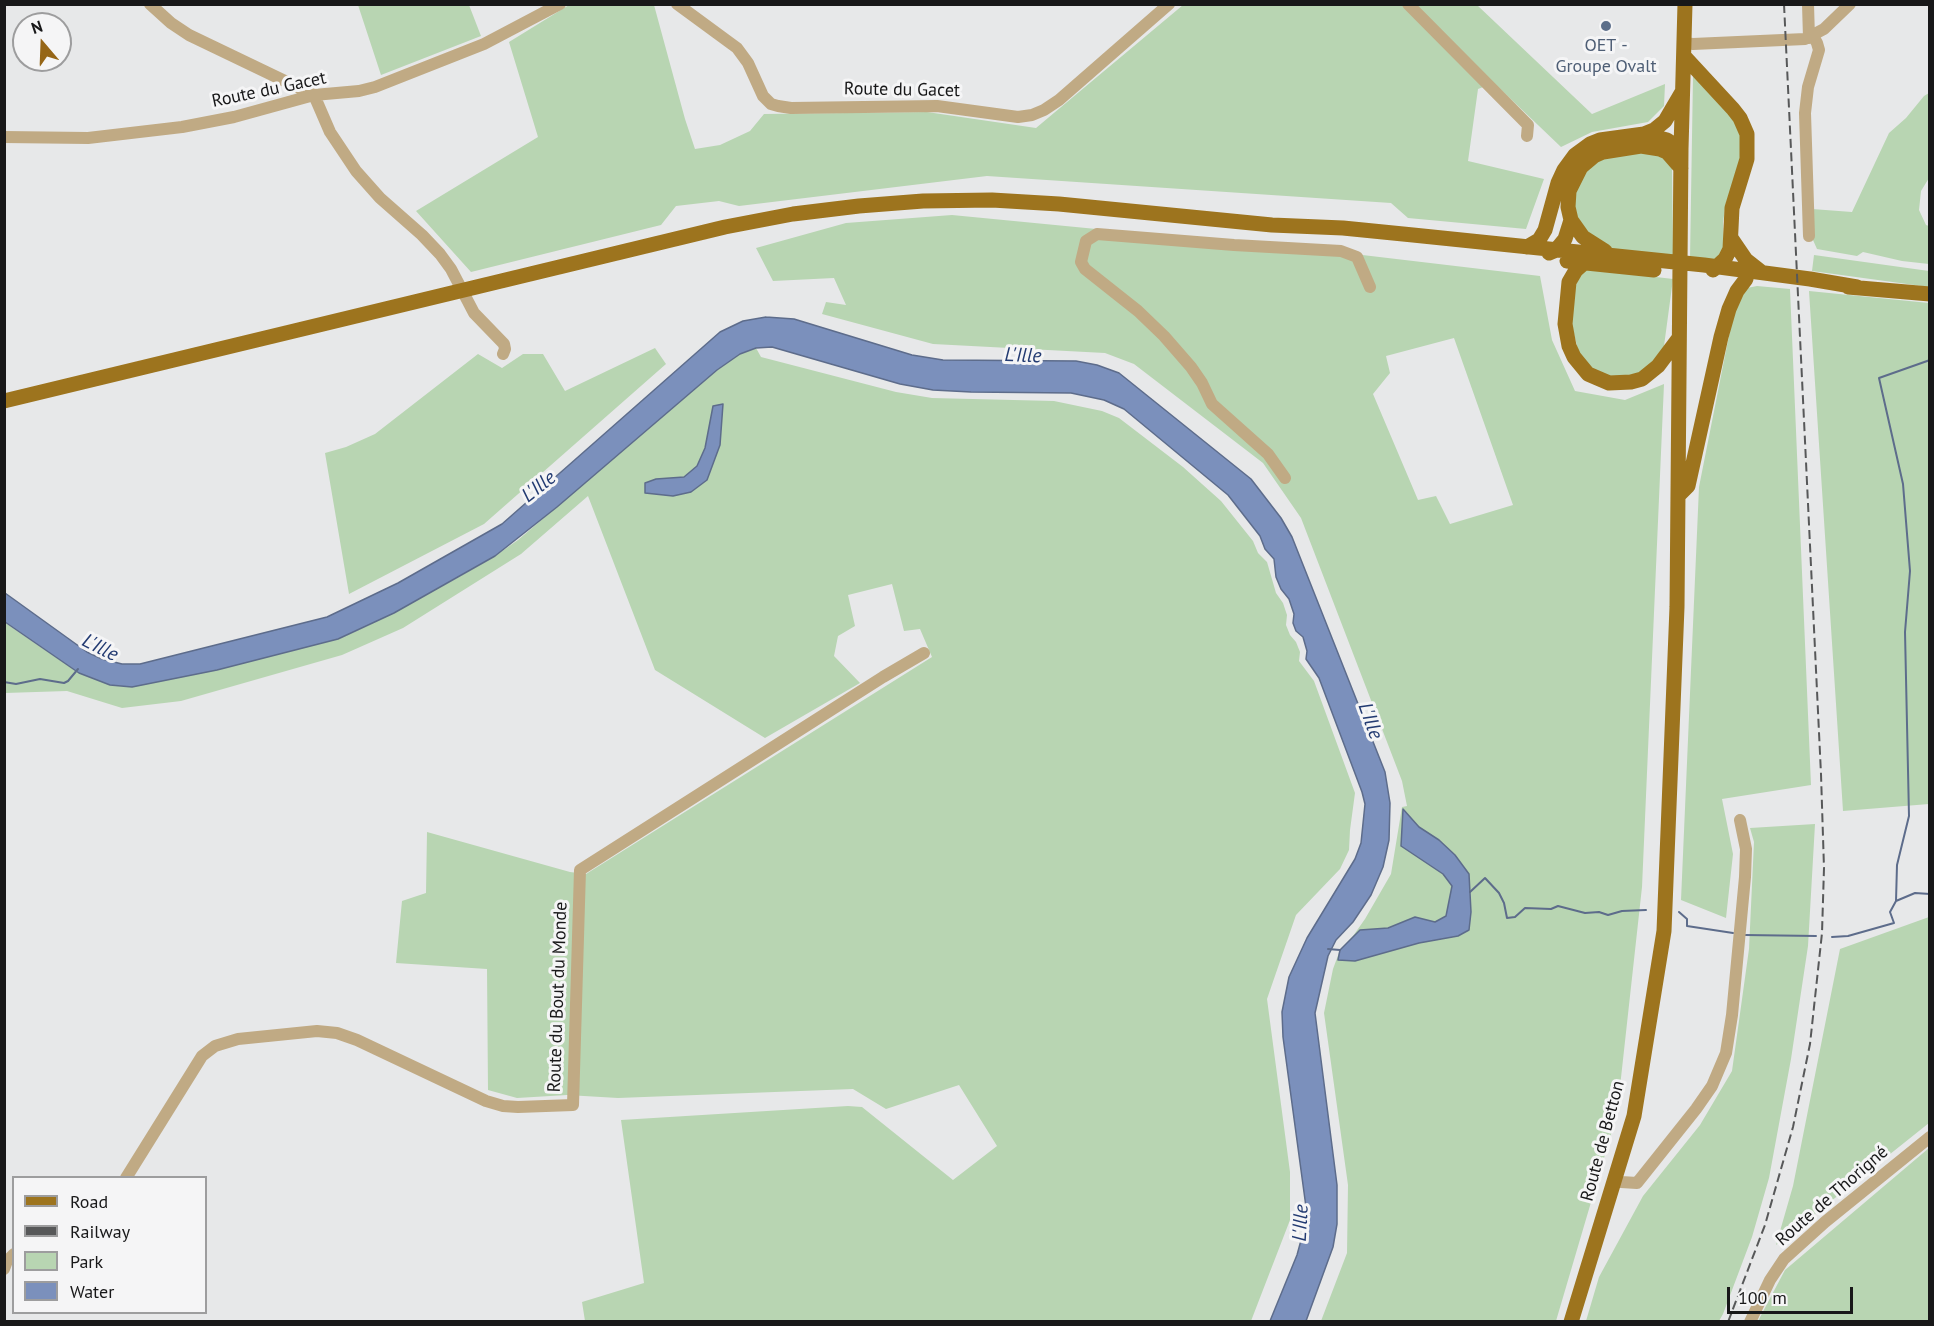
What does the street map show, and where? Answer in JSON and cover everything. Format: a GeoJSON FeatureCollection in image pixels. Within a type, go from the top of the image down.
{"type":"FeatureCollection","features":[{"type":"Feature","properties":{"kind":"main road","name":"Route de Betton"},"geometry":{"type":"LineString","coordinates":[[1571,1322],[1634,1116],[1664,931],[1677,607],[1681,149],[1685,4]]}},
{"type":"Feature","properties":{"kind":"main road"},"geometry":{"type":"LineString","coordinates":[[1684,49],[1740,118],[1747,134],[1747,159],[1732,208],[1728,253],[1708,269]]}},
{"type":"Feature","properties":{"kind":"main road"},"geometry":{"type":"LineString","coordinates":[[1526,252],[1539,240],[1545,230],[1563,170],[1575,155],[1590,144],[1654,130],[1665,122],[1683,91]]}},
{"type":"Feature","properties":{"kind":"main road"},"geometry":{"type":"LineString","coordinates":[[1644,134],[1667,140],[1681,149]]}},
{"type":"Feature","properties":{"kind":"main road"},"geometry":{"type":"LineString","coordinates":[[1613,255],[1588,242],[1571,220],[1568,199],[1571,183],[1581,167],[1594,156],[1615,148],[1630,146],[1653,147],[1667,152],[1681,168]]}},
{"type":"Feature","properties":{"kind":"main road"},"geometry":{"type":"LineString","coordinates":[[4,401],[725,227],[793,214],[923,201],[1059,204],[1272,225],[1343,228],[1526,252],[1584,263],[1763,273],[1791,280]]}},
{"type":"Feature","properties":{"kind":"main road"},"geometry":{"type":"LineString","coordinates":[[1556,250],[1565,239],[1571,220]]}},
{"type":"Feature","properties":{"kind":"main road"},"geometry":{"type":"LineString","coordinates":[[1731,238],[1746,260],[1763,273]]}},
{"type":"Feature","properties":{"kind":"main road"},"geometry":{"type":"LineString","coordinates":[[1526,252],[1556,250],[1613,255],[1658,266]]}},
{"type":"Feature","properties":{"kind":"main road"},"geometry":{"type":"LineString","coordinates":[[1584,263],[1576,270],[1569,282],[1565,324],[1569,346],[1574,357],[1588,374],[1609,383],[1642,379],[1658,366],[1679,338]]}},
{"type":"Feature","properties":{"kind":"main road"},"geometry":{"type":"LineString","coordinates":[[1708,269],[1746,279],[1791,280],[1929,294]]}},
{"type":"Feature","properties":{"kind":"main road"},"geometry":{"type":"LineString","coordinates":[[1678,496],[1688,486],[1729,309],[1737,291],[1746,279]]}},
{"type":"Feature","properties":{"kind":"street"},"geometry":{"type":"LineString","coordinates":[[150,4],[171,23],[189,35],[314,95],[330,132],[356,171],[380,198],[440,254],[451,269],[474,313],[504,344],[506,349],[503,354]]}},
{"type":"Feature","properties":{"kind":"street","name":"Route du Gacet"},"geometry":{"type":"LineString","coordinates":[[4,138],[88,138],[182,127],[234,117],[314,95],[359,91],[375,87],[484,44],[560,4]]}},
{"type":"Feature","properties":{"kind":"street","name":"Route du Gacet"},"geometry":{"type":"LineString","coordinates":[[677,4],[737,48],[748,63],[763,96],[771,104],[791,108],[937,106],[1018,117],[1032,115],[1059,100],[1169,4]]}},
{"type":"Feature","properties":{"kind":"street"},"geometry":{"type":"LineString","coordinates":[[1408,4],[1528,126],[1527,136]]}},
{"type":"Feature","properties":{"kind":"street"},"geometry":{"type":"LineString","coordinates":[[1808,4],[1811,37],[1817,43],[1819,50],[1808,87],[1805,113],[1809,236]]}},
{"type":"Feature","properties":{"kind":"street"},"geometry":{"type":"LineString","coordinates":[[1684,49],[1693,44],[1791,41],[1811,37],[1824,29],[1850,4]]}},
{"type":"Feature","properties":{"kind":"street"},"geometry":{"type":"LineString","coordinates":[[1286,478],[1268,454],[1212,404],[1191,367],[1164,336],[1138,311],[1085,269],[1081,262],[1086,241],[1097,234],[1341,251],[1357,257],[1370,286]]}},
{"type":"Feature","properties":{"kind":"street","name":"Route du Bout du Monde"},"geometry":{"type":"LineString","coordinates":[[127,1176],[202,1056],[215,1046],[238,1039],[317,1031],[337,1034],[357,1040],[486,1101],[518,1107],[573,1105],[580,870],[924,653]]}},
{"type":"Feature","properties":{"kind":"street"},"geometry":{"type":"LineString","coordinates":[[1615,1178],[1621,1182],[1637,1183],[1712,1086],[1726,1053],[1732,1015],[1745,877],[1746,849],[1740,820]]}},
{"type":"Feature","properties":{"kind":"street","name":"Route de Thorigné"},"geometry":{"type":"LineString","coordinates":[[1750,1322],[1770,1280],[1790,1254],[1825,1222],[1929,1137]]}},
{"type":"Feature","properties":{"kind":"street"},"geometry":{"type":"LineString","coordinates":[[4,1269],[12,1256]]}},
{"type":"Feature","properties":{"kind":"green space"},"geometry":{"type":"Polygon","coordinates":[[[358,5],[469,5],[481,36],[381,75],[358,5]]]}},
{"type":"Feature","properties":{"kind":"green space"},"geometry":{"type":"Polygon","coordinates":[[[569,5],[654,5],[695,149],[720,145],[750,131],[764,114],[927,112],[1036,128],[1183,5],[1477,5],[1592,114],[1665,84],[1664,106],[1648,122],[1592,132],[1561,147],[1494,83],[1478,89],[1468,161],[1544,179],[1526,229],[1408,218],[1391,203],[987,176],[739,206],[719,201],[676,206],[661,225],[471,272],[416,211],[538,137],[509,42],[569,5]]]}},
{"type":"Feature","properties":{"kind":"green space"},"geometry":{"type":"Polygon","coordinates":[[[1693,76],[1739,125],[1742,144],[1741,159],[1726,203],[1723,222],[1724,251],[1717,259],[1690,259],[1693,76]]]}},
{"type":"Feature","properties":{"kind":"green space"},"geometry":{"type":"Polygon","coordinates":[[[1929,93],[1929,178],[1921,191],[1919,210],[1926,225],[1929,226],[1929,264],[1902,261],[1863,252],[1857,256],[1817,249],[1813,240],[1812,209],[1852,212],[1889,133],[1929,93]]]}},
{"type":"Feature","properties":{"kind":"green space"},"geometry":{"type":"Polygon","coordinates":[[[1634,150],[1665,155],[1672,166],[1673,257],[1608,248],[1592,241],[1574,211],[1573,193],[1592,162],[1634,150]]]}},
{"type":"Feature","properties":{"kind":"green space"},"geometry":{"type":"Polygon","coordinates":[[[952,215],[1354,254],[1540,276],[1552,340],[1575,391],[1625,400],[1664,384],[1642,887],[1617,1114],[1556,1321],[1321,1321],[1347,1253],[1348,1185],[1324,1013],[1333,969],[1340,950],[1365,919],[1391,874],[1402,807],[1407,806],[1402,781],[1301,518],[1263,463],[1134,364],[1105,353],[933,344],[822,314],[826,302],[846,305],[834,278],[773,281],[756,248],[846,223],[952,215]],[[1454,338],[1386,356],[1390,373],[1373,394],[1418,500],[1436,496],[1450,524],[1513,505],[1454,338]]]}},
{"type":"Feature","properties":{"kind":"green space"},"geometry":{"type":"Polygon","coordinates":[[[1814,255],[1929,271],[1929,287],[1812,271],[1814,255]]]}},
{"type":"Feature","properties":{"kind":"green space"},"geometry":{"type":"Polygon","coordinates":[[[1589,269],[1673,279],[1664,346],[1654,362],[1640,373],[1620,377],[1603,376],[1588,368],[1579,354],[1571,322],[1572,294],[1581,273],[1589,269]]]}},
{"type":"Feature","properties":{"kind":"green space"},"geometry":{"type":"Polygon","coordinates":[[[1757,286],[1790,289],[1811,785],[1722,799],[1733,854],[1726,918],[1681,900],[1699,487],[1734,310],[1747,288],[1757,286]]]}},
{"type":"Feature","properties":{"kind":"green space"},"geometry":{"type":"Polygon","coordinates":[[[1809,291],[1929,303],[1929,804],[1843,811],[1809,291]]]}},
{"type":"Feature","properties":{"kind":"green space"},"geometry":{"type":"Polygon","coordinates":[[[655,348],[666,364],[484,524],[349,594],[325,453],[346,447],[375,434],[478,354],[502,368],[523,354],[543,354],[565,391],[655,348]]]}},
{"type":"Feature","properties":{"kind":"green space"},"geometry":{"type":"Polygon","coordinates":[[[756,348],[761,357],[896,392],[932,398],[1054,401],[1102,411],[1119,418],[1183,467],[1221,501],[1267,562],[1276,593],[1287,615],[1286,625],[1300,652],[1299,661],[1314,681],[1355,793],[1349,850],[1340,869],[1296,915],[1267,999],[1290,1172],[1290,1220],[1251,1321],[585,1321],[582,1302],[644,1283],[621,1120],[862,1107],[953,1180],[997,1146],[959,1085],[886,1109],[853,1089],[618,1098],[567,1095],[517,1098],[488,1090],[487,969],[396,963],[402,901],[426,893],[427,832],[570,872],[586,874],[932,657],[920,629],[904,631],[892,584],[848,595],[855,626],[838,636],[834,656],[860,683],[765,738],[655,670],[588,496],[521,554],[403,628],[342,655],[181,701],[122,708],[67,691],[5,693],[4,622],[79,673],[110,685],[132,687],[338,639],[367,626],[457,578],[518,540],[717,370],[740,354],[756,348]]]}},
{"type":"Feature","properties":{"kind":"green space"},"geometry":{"type":"Polygon","coordinates":[[[1815,824],[1808,946],[1791,1059],[1769,1178],[1752,1237],[1723,1314],[1719,1321],[1586,1321],[1599,1277],[1643,1196],[1700,1125],[1732,1071],[1749,949],[1754,842],[1750,828],[1815,824]]]}},
{"type":"Feature","properties":{"kind":"green space"},"geometry":{"type":"Polygon","coordinates":[[[1929,917],[1929,1123],[1776,1245],[1793,1186],[1840,949],[1929,917]]]}},
{"type":"Feature","properties":{"kind":"green space"},"geometry":{"type":"Polygon","coordinates":[[[1929,1148],[1929,1321],[1758,1321],[1785,1270],[1929,1148]]]}},
{"type":"Feature","properties":{"kind":"water"},"geometry":{"type":"Polygon","coordinates":[[[766,317],[794,319],[912,355],[943,360],[1076,361],[1119,373],[1251,479],[1281,518],[1292,537],[1385,772],[1390,803],[1389,840],[1383,867],[1371,895],[1353,922],[1336,940],[1328,956],[1315,1013],[1337,1185],[1337,1224],[1333,1247],[1306,1321],[1270,1321],[1297,1255],[1303,1233],[1306,1207],[1283,1037],[1282,1012],[1289,977],[1307,938],[1355,859],[1361,843],[1365,804],[1319,678],[1306,659],[1307,651],[1303,637],[1296,631],[1293,623],[1294,614],[1289,599],[1281,589],[1276,577],[1274,559],[1265,549],[1260,536],[1228,495],[1124,409],[1104,400],[1071,393],[933,390],[900,384],[772,347],[756,348],[740,354],[717,370],[557,507],[495,556],[394,613],[338,639],[217,670],[132,687],[110,685],[79,673],[5,622],[5,593],[87,652],[122,664],[140,664],[327,617],[398,583],[502,524],[720,332],[743,321],[766,317]]]}},
{"type":"Feature","properties":{"kind":"water"},"geometry":{"type":"Polygon","coordinates":[[[723,404],[720,445],[707,480],[691,492],[673,496],[645,493],[645,483],[656,479],[684,477],[697,466],[705,448],[713,406],[723,404]]]}},
{"type":"Feature","properties":{"kind":"water"},"geometry":{"type":"Polygon","coordinates":[[[1403,809],[1419,827],[1439,840],[1455,855],[1469,874],[1471,912],[1469,930],[1458,936],[1419,943],[1355,961],[1338,960],[1340,950],[1360,930],[1388,928],[1415,917],[1435,922],[1446,916],[1452,886],[1443,874],[1401,846],[1403,809]]]}},
{"type":"Feature","properties":{"kind":"waterway"},"geometry":{"type":"LineString","coordinates":[[1896,901],[1897,865],[1909,816],[1905,632],[1910,571],[1903,484],[1879,378],[1930,360]]}},
{"type":"Feature","properties":{"kind":"waterway"},"geometry":{"type":"LineString","coordinates":[[4,682],[16,684],[40,679],[64,683],[78,669]]}},
{"type":"Feature","properties":{"kind":"waterway"},"geometry":{"type":"LineString","coordinates":[[1470,892],[1485,878],[1499,893],[1507,918],[1515,917],[1525,908],[1551,909],[1558,906],[1585,913],[1599,912],[1608,915],[1622,911],[1646,910]]}},
{"type":"Feature","properties":{"kind":"waterway"},"geometry":{"type":"LineString","coordinates":[[1832,937],[1848,936],[1894,923],[1890,912],[1896,901],[1915,893],[1930,894]]}},
{"type":"Feature","properties":{"kind":"waterway"},"geometry":{"type":"LineString","coordinates":[[1679,912],[1687,919],[1687,926],[1733,933]]}},
{"type":"Feature","properties":{"kind":"waterway"},"geometry":{"type":"LineString","coordinates":[[1745,935],[1816,936]]}},
{"type":"Feature","properties":{"kind":"waterway"},"geometry":{"type":"LineString","coordinates":[[1328,949],[1340,950]]}},
{"type":"Feature","properties":{"kind":"railway"},"geometry":{"type":"LineString","coordinates":[[1728,1322],[1765,1225],[1793,1127],[1810,1044],[1822,933],[1824,868],[1821,774],[1784,4]]}},
{"type":"Feature","properties":{"kind":"place","name":"OET - Groupe Ovalt"},"geometry":{"type":"Point","coordinates":[1606,26]}},
{"type":"Feature","properties":{"kind":"water label","name":"L'Ille"},"geometry":{"type":"Point","coordinates":[1023,356]}},
{"type":"Feature","properties":{"kind":"water label","name":"L'Ille"},"geometry":{"type":"Point","coordinates":[539,487]}},
{"type":"Feature","properties":{"kind":"water label","name":"L'Ille"},"geometry":{"type":"Point","coordinates":[100,648]}},
{"type":"Feature","properties":{"kind":"water label","name":"L'Ille"},"geometry":{"type":"Point","coordinates":[1370,721]}},
{"type":"Feature","properties":{"kind":"water label","name":"L'Ille"},"geometry":{"type":"Point","coordinates":[1301,1223]}}]}
